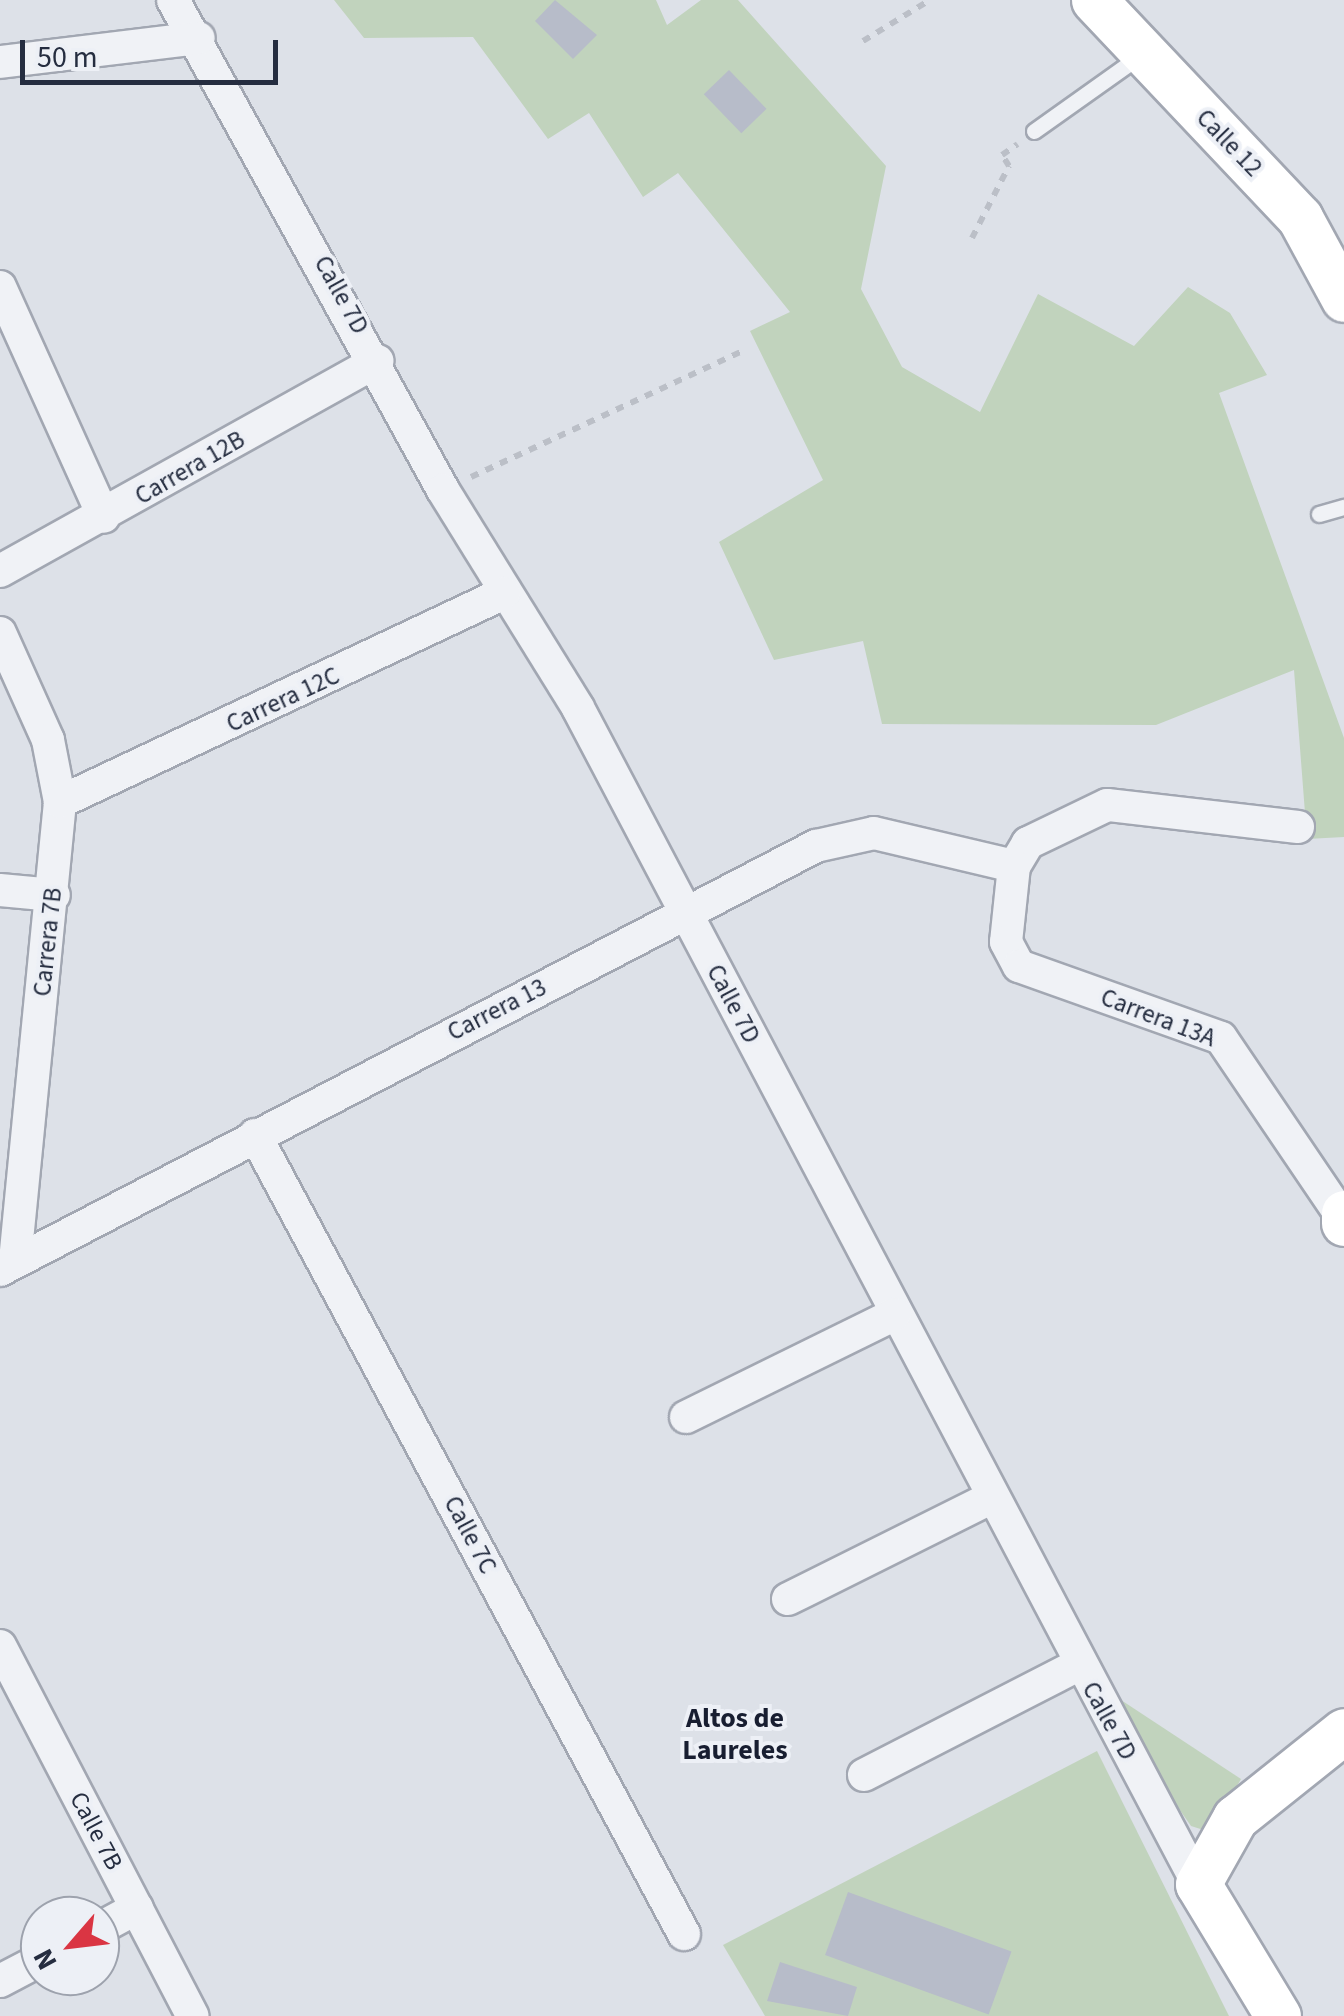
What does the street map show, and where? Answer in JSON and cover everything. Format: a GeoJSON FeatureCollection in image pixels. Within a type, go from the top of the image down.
{"type":"FeatureCollection","features":[{"type":"Feature","properties":{"kind":"main road","name":"Calle 12"},"geometry":{"type":"LineString","coordinates":[[1094,0],[1300,218],[1344,300]]}},
{"type":"Feature","properties":{"kind":"main road"},"geometry":{"type":"LineString","coordinates":[[1198,1884],[1235,1818],[1344,1730]]}},
{"type":"Feature","properties":{"kind":"main road","name":"Calle 7D"},"geometry":{"type":"LineString","coordinates":[[1198,1884],[1278,2016]]}},
{"type":"Feature","properties":{"kind":"street","name":"Calle 7D"},"geometry":{"type":"LineString","coordinates":[[173,0],[200,38],[443,490],[578,708],[1078,1665],[1198,1884]]}},
{"type":"Feature","properties":{"kind":"street"},"geometry":{"type":"LineString","coordinates":[[0,62],[200,38]]}},
{"type":"Feature","properties":{"kind":"street"},"geometry":{"type":"LineString","coordinates":[[0,287],[104,517]]}},
{"type":"Feature","properties":{"kind":"street","name":"Carrera 12B"},"geometry":{"type":"LineString","coordinates":[[0,571],[104,517],[377,361]]}},
{"type":"Feature","properties":{"kind":"street","name":"Carrera 12C"},"geometry":{"type":"LineString","coordinates":[[60,802],[504,593]]}},
{"type":"Feature","properties":{"kind":"street","name":"Carrera 7B"},"geometry":{"type":"LineString","coordinates":[[0,633],[48,740],[60,802],[54,894],[7,1266]]}},
{"type":"Feature","properties":{"kind":"street"},"geometry":{"type":"LineString","coordinates":[[1014,866],[1028,844],[1107,805],[1298,827]]}},
{"type":"Feature","properties":{"kind":"street","name":"Carrera 13"},"geometry":{"type":"LineString","coordinates":[[7,1266],[816,846],[874,834],[1014,866]]}},
{"type":"Feature","properties":{"kind":"street","name":"Carrera 13A"},"geometry":{"type":"LineString","coordinates":[[1014,866],[1009,958],[1221,1038],[1344,1218]]}},
{"type":"Feature","properties":{"kind":"street"},"geometry":{"type":"LineString","coordinates":[[0,890],[54,894]]}},
{"type":"Feature","properties":{"kind":"street","name":"Calle 7C"},"geometry":{"type":"LineString","coordinates":[[256,1135],[684,1934]]}},
{"type":"Feature","properties":{"kind":"street"},"geometry":{"type":"LineString","coordinates":[[686,1418],[895,1314]]}},
{"type":"Feature","properties":{"kind":"street"},"geometry":{"type":"LineString","coordinates":[[788,1599],[991,1498]]}},
{"type":"Feature","properties":{"kind":"street","name":"Calle 7B"},"geometry":{"type":"LineString","coordinates":[[0,1646],[193,2016]]}},
{"type":"Feature","properties":{"kind":"street"},"geometry":{"type":"LineString","coordinates":[[864,1775],[1078,1665]]}},
{"type":"Feature","properties":{"kind":"street"},"geometry":{"type":"LineString","coordinates":[[120,1917],[137,1908]]}},
{"type":"Feature","properties":{"kind":"lane"},"geometry":{"type":"LineString","coordinates":[[1034,132],[1143,54]]}},
{"type":"Feature","properties":{"kind":"lane"},"geometry":{"type":"LineString","coordinates":[[1320,514],[1344,507]]}},
{"type":"Feature","properties":{"kind":"path"},"geometry":{"type":"LineString","coordinates":[[863,42],[930,0]]}},
{"type":"Feature","properties":{"kind":"path"},"geometry":{"type":"LineString","coordinates":[[972,238],[1009,166],[1002,155],[1034,132]]}},
{"type":"Feature","properties":{"kind":"path"},"geometry":{"type":"LineString","coordinates":[[443,490],[745,350]]}},
{"type":"Feature","properties":{"kind":"green space"},"geometry":{"type":"Polygon","coordinates":[[[334,0],[656,0],[667,25],[701,0],[738,0],[886,166],[861,289],[902,367],[980,412],[1038,294],[1134,346],[1188,287],[1230,313],[1267,375],[1219,393],[1344,738],[1344,837],[1307,839],[1294,670],[1156,725],[882,724],[863,641],[774,660],[719,542],[823,480],[750,331],[790,312],[678,173],[643,197],[589,113],[548,139],[473,37],[364,38],[334,0]]]}},
{"type":"Feature","properties":{"kind":"green space"},"geometry":{"type":"Polygon","coordinates":[[[1121,1700],[1241,1779],[1210,1832],[1191,1826],[1168,1793],[1121,1700]]]}},
{"type":"Feature","properties":{"kind":"green space"},"geometry":{"type":"Polygon","coordinates":[[[1097,1751],[1229,2016],[765,2016],[723,1945],[1097,1751]]]}},
{"type":"Feature","properties":{"kind":"building"},"geometry":{"type":"Polygon","coordinates":[[[555,0],[597,35],[573,59],[535,21],[555,0]]]}},
{"type":"Feature","properties":{"kind":"building"},"geometry":{"type":"Polygon","coordinates":[[[729,70],[767,109],[741,133],[704,94],[729,70]]]}},
{"type":"Feature","properties":{"kind":"building"},"geometry":{"type":"Polygon","coordinates":[[[848,1892],[1012,1952],[989,2014],[825,1955],[848,1892]]]}},
{"type":"Feature","properties":{"kind":"building"},"geometry":{"type":"Polygon","coordinates":[[[780,1962],[857,1987],[848,2016],[767,2001],[780,1962]]]}},
{"type":"Feature","properties":{"kind":"district","name":"Altos de Laureles"},"geometry":{"type":"Point","coordinates":[735,1734]}}]}
